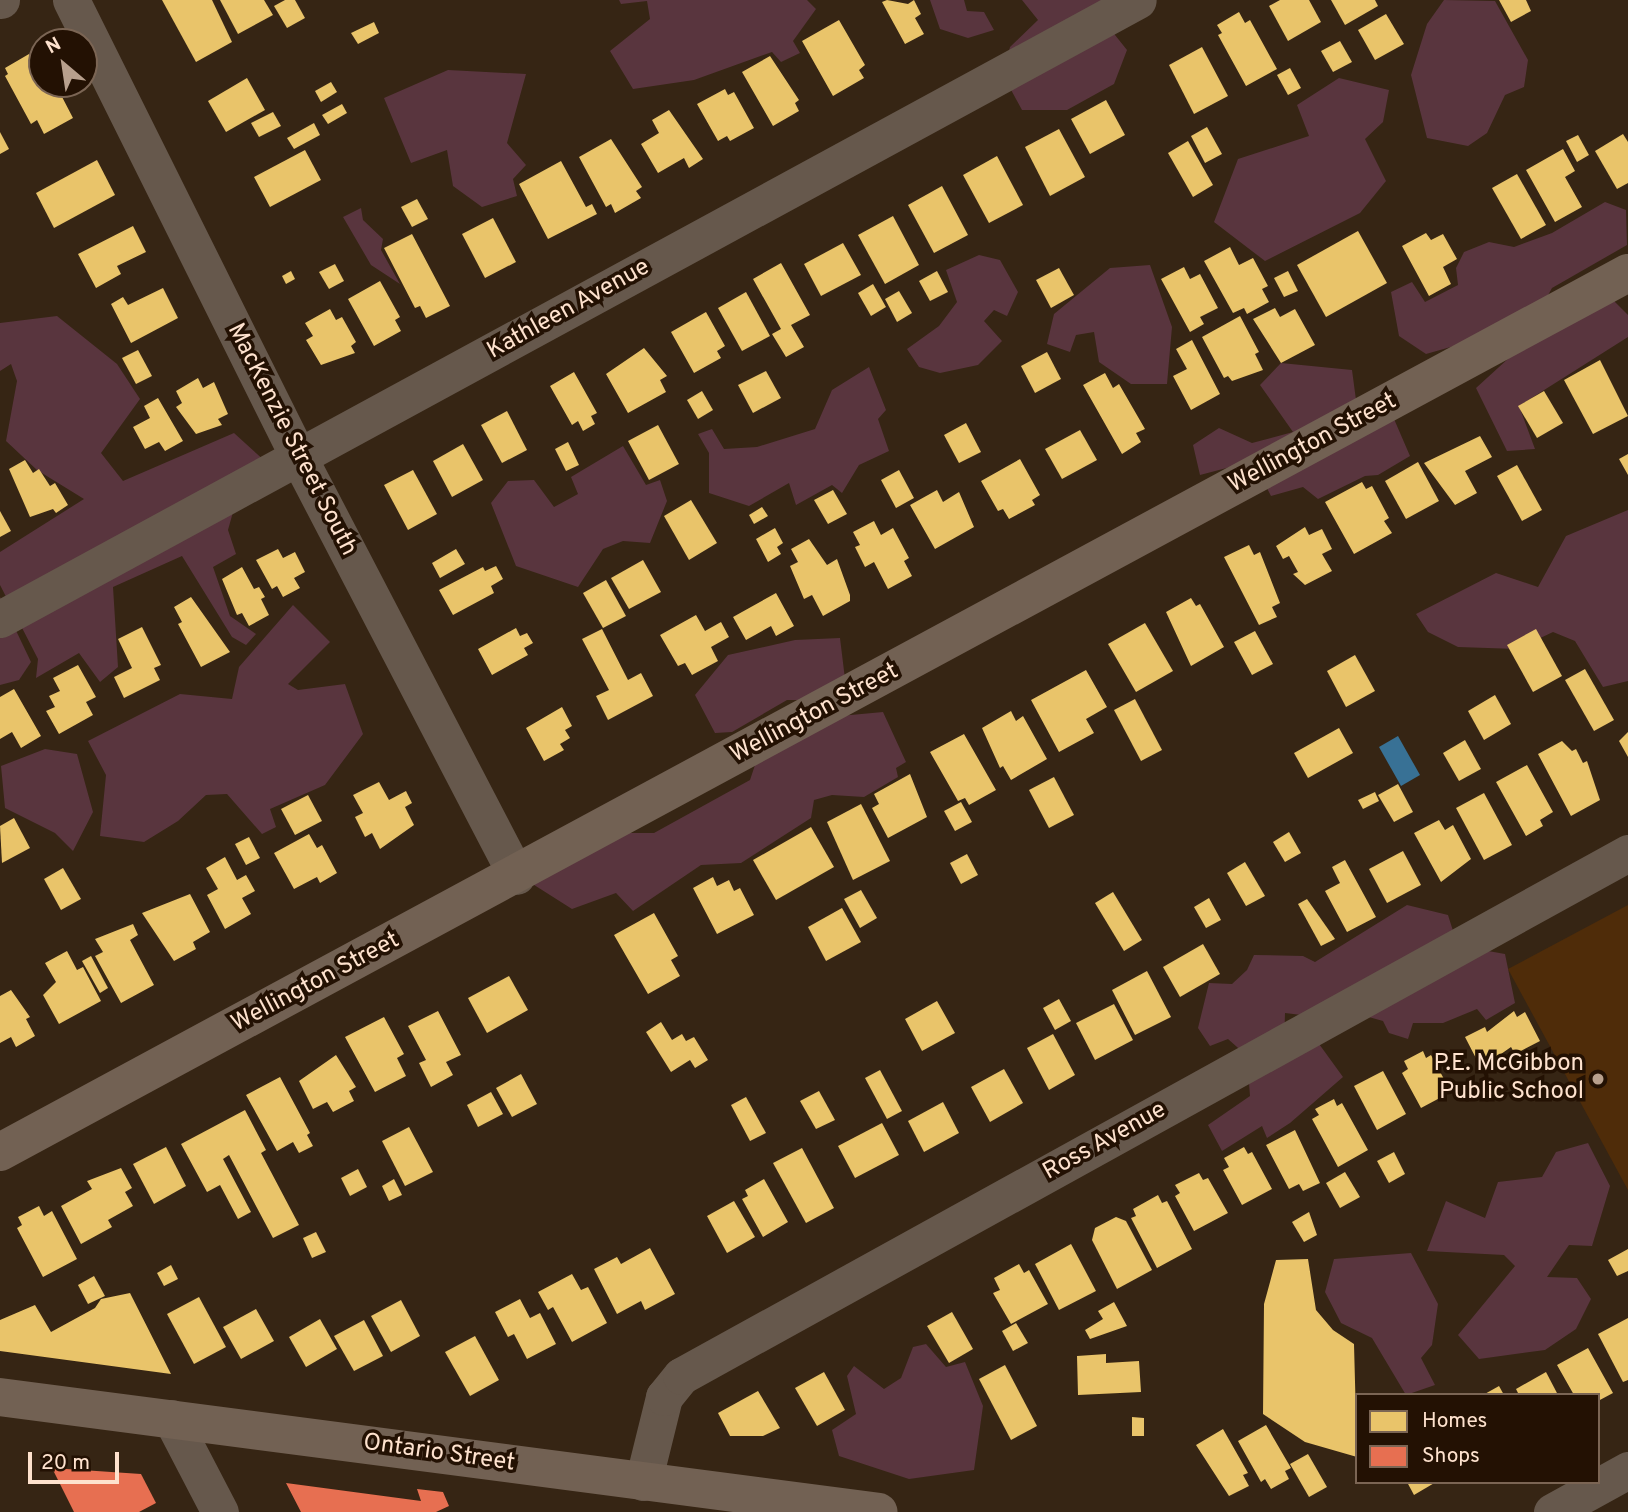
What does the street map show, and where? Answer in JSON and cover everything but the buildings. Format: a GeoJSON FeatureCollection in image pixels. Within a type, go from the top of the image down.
{"type":"FeatureCollection","features":[{"type":"Feature","properties":{"kind":"main road","name":"Wellington Street"},"geometry":{"type":"LineString","coordinates":[[0,1152],[517,876],[1628,273]]}},
{"type":"Feature","properties":{"kind":"main road","name":"Ontario Street"},"geometry":{"type":"LineString","coordinates":[[0,1397],[643,1482],[721,1502],[879,1512]]}},
{"type":"Feature","properties":{"kind":"street","name":"MacKenzie Street South"},"geometry":{"type":"LineString","coordinates":[[71,0],[299,458],[517,876]]}},
{"type":"Feature","properties":{"kind":"street","name":"Kathleen Avenue"},"geometry":{"type":"LineString","coordinates":[[0,619],[1138,0]]}},
{"type":"Feature","properties":{"kind":"street","name":"Ross Avenue"},"geometry":{"type":"LineString","coordinates":[[643,1482],[664,1397],[681,1376],[1628,853]]}},
{"type":"Feature","properties":{"kind":"street"},"geometry":{"type":"LineString","coordinates":[[171,1419],[220,1512]]}},
{"type":"Feature","properties":{"kind":"street"},"geometry":{"type":"LineString","coordinates":[[1552,1512],[1628,1470]]}},
{"type":"Feature","properties":{"kind":"shaded area"},"geometry":{"type":"Polygon","coordinates":[[[619,0],[807,0],[816,9],[793,41],[800,53],[781,62],[772,52],[694,80],[633,89],[610,51],[650,19],[647,1],[621,4],[619,0]]]}},
{"type":"Feature","properties":{"kind":"shaded area"},"geometry":{"type":"Polygon","coordinates":[[[930,0],[964,0],[967,11],[984,12],[994,30],[968,38],[940,29],[930,0]]]}},
{"type":"Feature","properties":{"kind":"shaded area"},"geometry":{"type":"Polygon","coordinates":[[[1022,0],[1110,0],[1107,25],[1127,50],[1114,84],[1067,110],[1022,110],[1003,75],[1010,47],[1038,20],[1022,0]]]}},
{"type":"Feature","properties":{"kind":"shaded area"},"geometry":{"type":"Polygon","coordinates":[[[1444,0],[1495,1],[1528,60],[1524,87],[1505,95],[1487,133],[1468,146],[1427,138],[1411,75],[1427,24],[1444,0]]]}},
{"type":"Feature","properties":{"kind":"shaded area"},"geometry":{"type":"Polygon","coordinates":[[[448,70],[526,74],[507,143],[526,165],[513,179],[517,196],[482,207],[453,186],[447,150],[411,163],[384,98],[448,70]]]}},
{"type":"Feature","properties":{"kind":"shaded area"},"geometry":{"type":"Polygon","coordinates":[[[1339,78],[1389,90],[1383,122],[1365,139],[1386,181],[1360,213],[1265,261],[1214,222],[1238,159],[1309,136],[1297,105],[1339,78]]]}},
{"type":"Feature","properties":{"kind":"shaded area"},"geometry":{"type":"Polygon","coordinates":[[[1605,202],[1626,210],[1627,245],[1552,288],[1542,306],[1609,296],[1628,315],[1628,337],[1519,406],[1535,449],[1507,451],[1476,388],[1510,357],[1500,333],[1426,354],[1399,336],[1391,292],[1412,282],[1425,302],[1458,285],[1456,268],[1464,252],[1489,242],[1514,247],[1552,233],[1605,202]]]}},
{"type":"Feature","properties":{"kind":"shaded area"},"geometry":{"type":"Polygon","coordinates":[[[361,208],[363,220],[383,239],[381,250],[400,284],[371,265],[343,217],[361,208]]]}},
{"type":"Feature","properties":{"kind":"shaded area"},"geometry":{"type":"Polygon","coordinates":[[[979,255],[1000,260],[1018,292],[1007,316],[994,310],[984,321],[1002,341],[978,365],[940,373],[919,367],[907,349],[939,326],[957,302],[946,270],[979,255]]]}},
{"type":"Feature","properties":{"kind":"shaded area"},"geometry":{"type":"Polygon","coordinates":[[[1150,265],[1172,327],[1167,384],[1131,384],[1099,362],[1094,332],[1076,335],[1070,352],[1047,344],[1054,314],[1110,268],[1150,265]]]}},
{"type":"Feature","properties":{"kind":"shaded area"},"geometry":{"type":"Polygon","coordinates":[[[57,316],[117,364],[140,399],[101,453],[123,481],[234,433],[267,463],[240,487],[228,530],[236,554],[213,567],[230,616],[256,634],[246,645],[232,637],[182,556],[113,587],[118,667],[100,682],[79,653],[36,678],[38,659],[0,585],[0,552],[84,499],[37,470],[6,441],[17,381],[11,364],[0,371],[0,323],[57,316]]]}},
{"type":"Feature","properties":{"kind":"shaded area"},"geometry":{"type":"Polygon","coordinates":[[[1281,363],[1352,370],[1356,400],[1391,412],[1410,456],[1378,475],[1365,476],[1318,499],[1303,487],[1271,496],[1253,461],[1200,475],[1193,445],[1219,428],[1252,443],[1293,432],[1260,385],[1281,363]]]}},
{"type":"Feature","properties":{"kind":"shaded area"},"geometry":{"type":"Polygon","coordinates":[[[869,367],[886,410],[878,419],[889,451],[859,465],[842,493],[832,485],[796,505],[789,483],[749,506],[709,493],[709,453],[698,434],[712,429],[724,449],[757,447],[815,429],[832,390],[869,367]]]}},
{"type":"Feature","properties":{"kind":"shaded area"},"geometry":{"type":"Polygon","coordinates":[[[623,446],[646,485],[660,480],[667,501],[650,543],[623,541],[603,549],[578,587],[516,566],[491,503],[508,481],[534,480],[554,507],[578,494],[571,477],[623,446]]]}},
{"type":"Feature","properties":{"kind":"shaded area"},"geometry":{"type":"Polygon","coordinates":[[[1628,510],[1628,681],[1603,687],[1575,641],[1553,632],[1517,649],[1458,647],[1428,632],[1416,614],[1496,573],[1538,587],[1566,536],[1628,510]]]}},
{"type":"Feature","properties":{"kind":"shaded area"},"geometry":{"type":"Polygon","coordinates":[[[0,597],[31,662],[19,680],[0,685],[0,597]]]}},
{"type":"Feature","properties":{"kind":"shaded area"},"geometry":{"type":"Polygon","coordinates":[[[293,605],[330,642],[288,684],[298,690],[345,684],[363,734],[325,785],[270,809],[276,827],[262,834],[227,794],[206,795],[178,821],[144,842],[100,836],[106,775],[88,741],[180,694],[232,699],[239,667],[293,605]]]}},
{"type":"Feature","properties":{"kind":"shaded area"},"geometry":{"type":"Polygon","coordinates":[[[840,638],[845,679],[823,700],[787,700],[732,732],[715,733],[695,695],[728,655],[795,640],[840,638]]]}},
{"type":"Feature","properties":{"kind":"shaded area"},"geometry":{"type":"Polygon","coordinates":[[[883,712],[906,762],[896,768],[898,777],[864,797],[832,795],[814,800],[811,818],[741,863],[701,865],[633,911],[616,893],[572,909],[531,883],[622,833],[654,833],[750,780],[757,759],[840,716],[883,712]]]}},
{"type":"Feature","properties":{"kind":"shaded area"},"geometry":{"type":"Polygon","coordinates":[[[45,749],[77,754],[93,812],[73,851],[55,833],[5,808],[1,766],[45,749]]]}},
{"type":"Feature","properties":{"kind":"shaded area"},"geometry":{"type":"Polygon","coordinates":[[[1407,905],[1448,915],[1454,934],[1318,1017],[1285,1013],[1284,1048],[1255,1063],[1228,1039],[1210,1046],[1198,1028],[1209,983],[1232,984],[1247,970],[1254,955],[1303,956],[1315,962],[1407,905]]]}},
{"type":"Feature","properties":{"kind":"shaded area","name":"P.E. McGibbon Public School"},"geometry":{"type":"Polygon","coordinates":[[[1628,905],[1628,1190],[1508,969],[1628,905]]]}},
{"type":"Feature","properties":{"kind":"shaded area"},"geometry":{"type":"Polygon","coordinates":[[[1477,949],[1505,954],[1515,1003],[1486,1020],[1477,1009],[1443,1023],[1413,1023],[1408,1039],[1389,1033],[1383,1021],[1358,1014],[1477,949]]]}},
{"type":"Feature","properties":{"kind":"shaded area"},"geometry":{"type":"Polygon","coordinates":[[[1314,1037],[1343,1077],[1290,1123],[1267,1138],[1262,1126],[1222,1151],[1208,1125],[1250,1096],[1248,1070],[1314,1037]]]}},
{"type":"Feature","properties":{"kind":"shaded area"},"geometry":{"type":"Polygon","coordinates":[[[1588,1143],[1610,1186],[1592,1246],[1569,1245],[1547,1277],[1577,1278],[1591,1299],[1576,1329],[1545,1350],[1479,1359],[1458,1335],[1515,1266],[1504,1255],[1427,1251],[1446,1201],[1485,1218],[1498,1182],[1542,1177],[1556,1152],[1588,1143]]]}},
{"type":"Feature","properties":{"kind":"shaded area"},"geometry":{"type":"Polygon","coordinates":[[[1411,1253],[1438,1304],[1432,1345],[1421,1358],[1435,1385],[1405,1393],[1372,1338],[1341,1323],[1325,1292],[1334,1259],[1411,1253]]]}},
{"type":"Feature","properties":{"kind":"shaded area"},"geometry":{"type":"Polygon","coordinates":[[[926,1344],[946,1367],[965,1362],[983,1406],[974,1470],[909,1479],[839,1456],[832,1430],[856,1414],[847,1376],[854,1366],[884,1389],[901,1378],[913,1347],[926,1344]]]}},
{"type":"Feature","properties":{"kind":"water"},"geometry":{"type":"Polygon","coordinates":[[[1398,736],[1420,775],[1401,786],[1379,747],[1398,736]]]}},
{"type":"Feature","properties":{"kind":"place","name":"P.E. McGibbon Public School"},"geometry":{"type":"Point","coordinates":[1598,1079]}}]}
